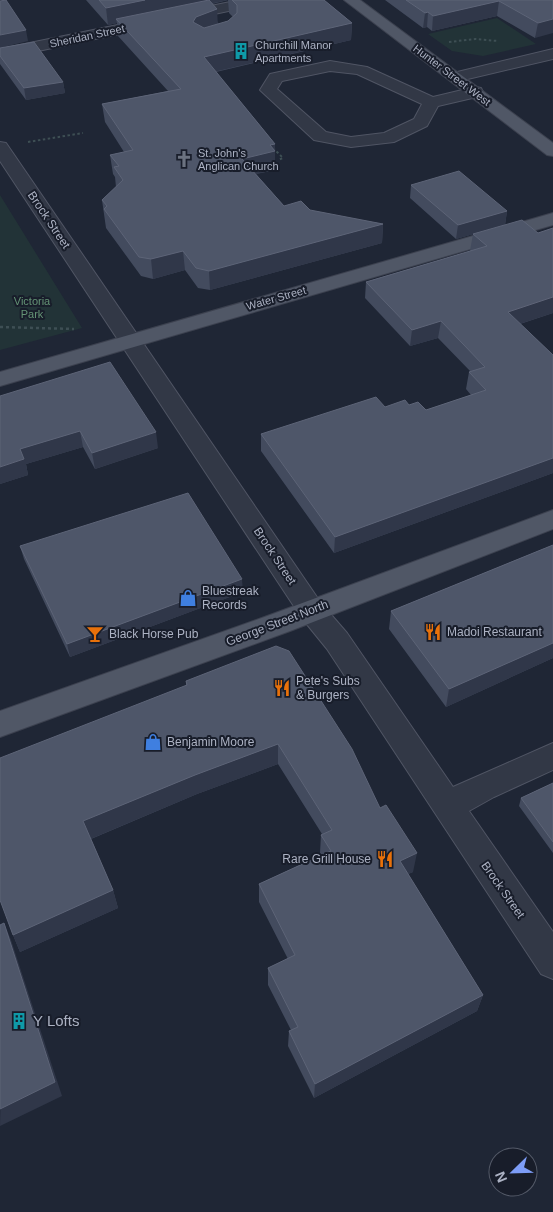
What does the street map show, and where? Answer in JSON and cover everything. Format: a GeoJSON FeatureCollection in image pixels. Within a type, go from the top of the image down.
{"type":"FeatureCollection","features":[{"type":"Feature","properties":{"kind":"main road","name":"Hunter Street West"},"geometry":{"type":"LineString","coordinates":[[351,0],[553,151]]}},
{"type":"Feature","properties":{"kind":"main road","name":"Water Street"},"geometry":{"type":"LineString","coordinates":[[0,379],[553,218]]}},
{"type":"Feature","properties":{"kind":"main road","name":"George Street North"},"geometry":{"type":"LineString","coordinates":[[0,724],[553,519]]}},
{"type":"Feature","properties":{"kind":"street","name":"Sheridan Street"},"geometry":{"type":"LineString","coordinates":[[0,54],[262,0]]}},
{"type":"Feature","properties":{"kind":"street"},"geometry":{"type":"LineString","coordinates":[[213,10],[228,23]]}},
{"type":"Feature","properties":{"kind":"street"},"geometry":{"type":"LineString","coordinates":[[455,76],[553,54]]}},
{"type":"Feature","properties":{"kind":"street"},"geometry":{"type":"LineString","coordinates":[[431,102],[421,122],[388,138],[351,142],[320,136],[268,90],[276,77],[330,66],[361,70],[431,102],[475,92]]}},
{"type":"Feature","properties":{"kind":"street","name":"Brock Street"},"geometry":{"type":"LineString","coordinates":[[0,148],[311,610],[337,641],[553,962]]}},
{"type":"Feature","properties":{"kind":"street"},"geometry":{"type":"LineString","coordinates":[[447,807],[483,787],[553,756]]}},
{"type":"Feature","properties":{"kind":"path"},"geometry":{"type":"LineString","coordinates":[[442,42],[474,39],[501,41]]}},
{"type":"Feature","properties":{"kind":"path"},"geometry":{"type":"LineString","coordinates":[[0,148],[83,133]]}},
{"type":"Feature","properties":{"kind":"path"},"geometry":{"type":"LineString","coordinates":[[271,146],[283,158],[278,160]]}},
{"type":"Feature","properties":{"kind":"path"},"geometry":{"type":"LineString","coordinates":[[0,327],[83,330]]}},
{"type":"Feature","properties":{"kind":"green space"},"geometry":{"type":"Polygon","coordinates":[[[497,18],[536,44],[483,56],[452,51],[428,34],[497,18]]]}},
{"type":"Feature","properties":{"kind":"green space","name":"Victoria Park"},"geometry":{"type":"Polygon","coordinates":[[[0,195],[82,328],[0,350],[0,195]]]}},
{"type":"Feature","properties":{"kind":"building"},"geometry":{"type":"Polygon","coordinates":[[[6,0],[26,30],[0,35],[0,1],[6,0]]]}},
{"type":"Feature","properties":{"kind":"building"},"geometry":{"type":"Polygon","coordinates":[[[99,0],[145,0],[106,8],[99,0]]]}},
{"type":"Feature","properties":{"kind":"building"},"geometry":{"type":"Polygon","coordinates":[[[209,0],[217,9],[196,17],[193,22],[204,28],[228,21],[237,13],[237,5],[232,0],[324,0],[352,23],[204,57],[275,144],[270,145],[275,151],[242,159],[284,206],[301,201],[310,210],[383,224],[209,271],[196,268],[183,251],[151,259],[139,257],[104,209],[107,206],[102,200],[123,180],[114,167],[119,166],[110,155],[133,150],[102,104],[181,89],[116,19],[209,0]]]}},
{"type":"Feature","properties":{"kind":"building"},"geometry":{"type":"Polygon","coordinates":[[[406,0],[553,0],[553,19],[538,23],[499,1],[433,16],[406,0]]]}},
{"type":"Feature","properties":{"kind":"building"},"geometry":{"type":"Polygon","coordinates":[[[34,42],[63,82],[24,88],[0,56],[0,48],[34,42]]]}},
{"type":"Feature","properties":{"kind":"building"},"geometry":{"type":"Polygon","coordinates":[[[459,171],[507,211],[458,225],[411,185],[459,171]]]}},
{"type":"Feature","properties":{"kind":"building"},"geometry":{"type":"Polygon","coordinates":[[[522,220],[538,233],[553,228],[553,297],[508,312],[553,355],[553,458],[335,537],[261,434],[376,397],[385,407],[405,400],[409,405],[418,402],[426,410],[486,390],[469,372],[485,367],[441,321],[412,330],[366,282],[487,246],[473,234],[522,220]]]}},
{"type":"Feature","properties":{"kind":"building"},"geometry":{"type":"Polygon","coordinates":[[[110,362],[156,432],[92,453],[80,431],[20,449],[24,459],[0,467],[0,396],[110,362]]]}},
{"type":"Feature","properties":{"kind":"building"},"geometry":{"type":"Polygon","coordinates":[[[188,493],[242,579],[67,644],[20,546],[188,493]]]}},
{"type":"Feature","properties":{"kind":"building"},"geometry":{"type":"Polygon","coordinates":[[[553,545],[553,643],[449,689],[391,611],[553,545]]]}},
{"type":"Feature","properties":{"kind":"building"},"geometry":{"type":"Polygon","coordinates":[[[276,646],[289,651],[352,749],[380,808],[386,805],[417,853],[400,861],[483,995],[315,1084],[289,1031],[298,1027],[268,968],[295,955],[259,884],[331,851],[321,835],[332,830],[278,744],[195,775],[83,821],[113,890],[13,935],[0,900],[0,758],[187,685],[186,681],[276,646]]]}},
{"type":"Feature","properties":{"kind":"building"},"geometry":{"type":"Polygon","coordinates":[[[553,783],[553,842],[521,798],[553,783]]]}},
{"type":"Feature","properties":{"kind":"building","name":"Y Lofts"},"geometry":{"type":"Polygon","coordinates":[[[4,923],[55,1082],[0,1109],[0,925],[4,923]]]}},
{"type":"Feature","properties":{"kind":"place","name":"Churchill Manor Apartments"},"geometry":{"type":"Point","coordinates":[241,51]}},
{"type":"Feature","properties":{"kind":"place","name":"St. John's Anglican Church"},"geometry":{"type":"Point","coordinates":[184,159]}},
{"type":"Feature","properties":{"kind":"place","name":"Bluestreak Records"},"geometry":{"type":"Point","coordinates":[188,598]}},
{"type":"Feature","properties":{"kind":"place","name":"Madoi Restaurant"},"geometry":{"type":"Point","coordinates":[433,632]}},
{"type":"Feature","properties":{"kind":"place","name":"Black Horse Pub"},"geometry":{"type":"Point","coordinates":[95,634]}},
{"type":"Feature","properties":{"kind":"place","name":"Pete's Subs & Burgers"},"geometry":{"type":"Point","coordinates":[282,688]}},
{"type":"Feature","properties":{"kind":"place","name":"Benjamin Moore"},"geometry":{"type":"Point","coordinates":[153,742]}},
{"type":"Feature","properties":{"kind":"place","name":"Rare Grill House"},"geometry":{"type":"Point","coordinates":[385,859]}},
{"type":"Feature","properties":{"kind":"place","name":"Y Lofts"},"geometry":{"type":"Point","coordinates":[19,1021]}}]}
